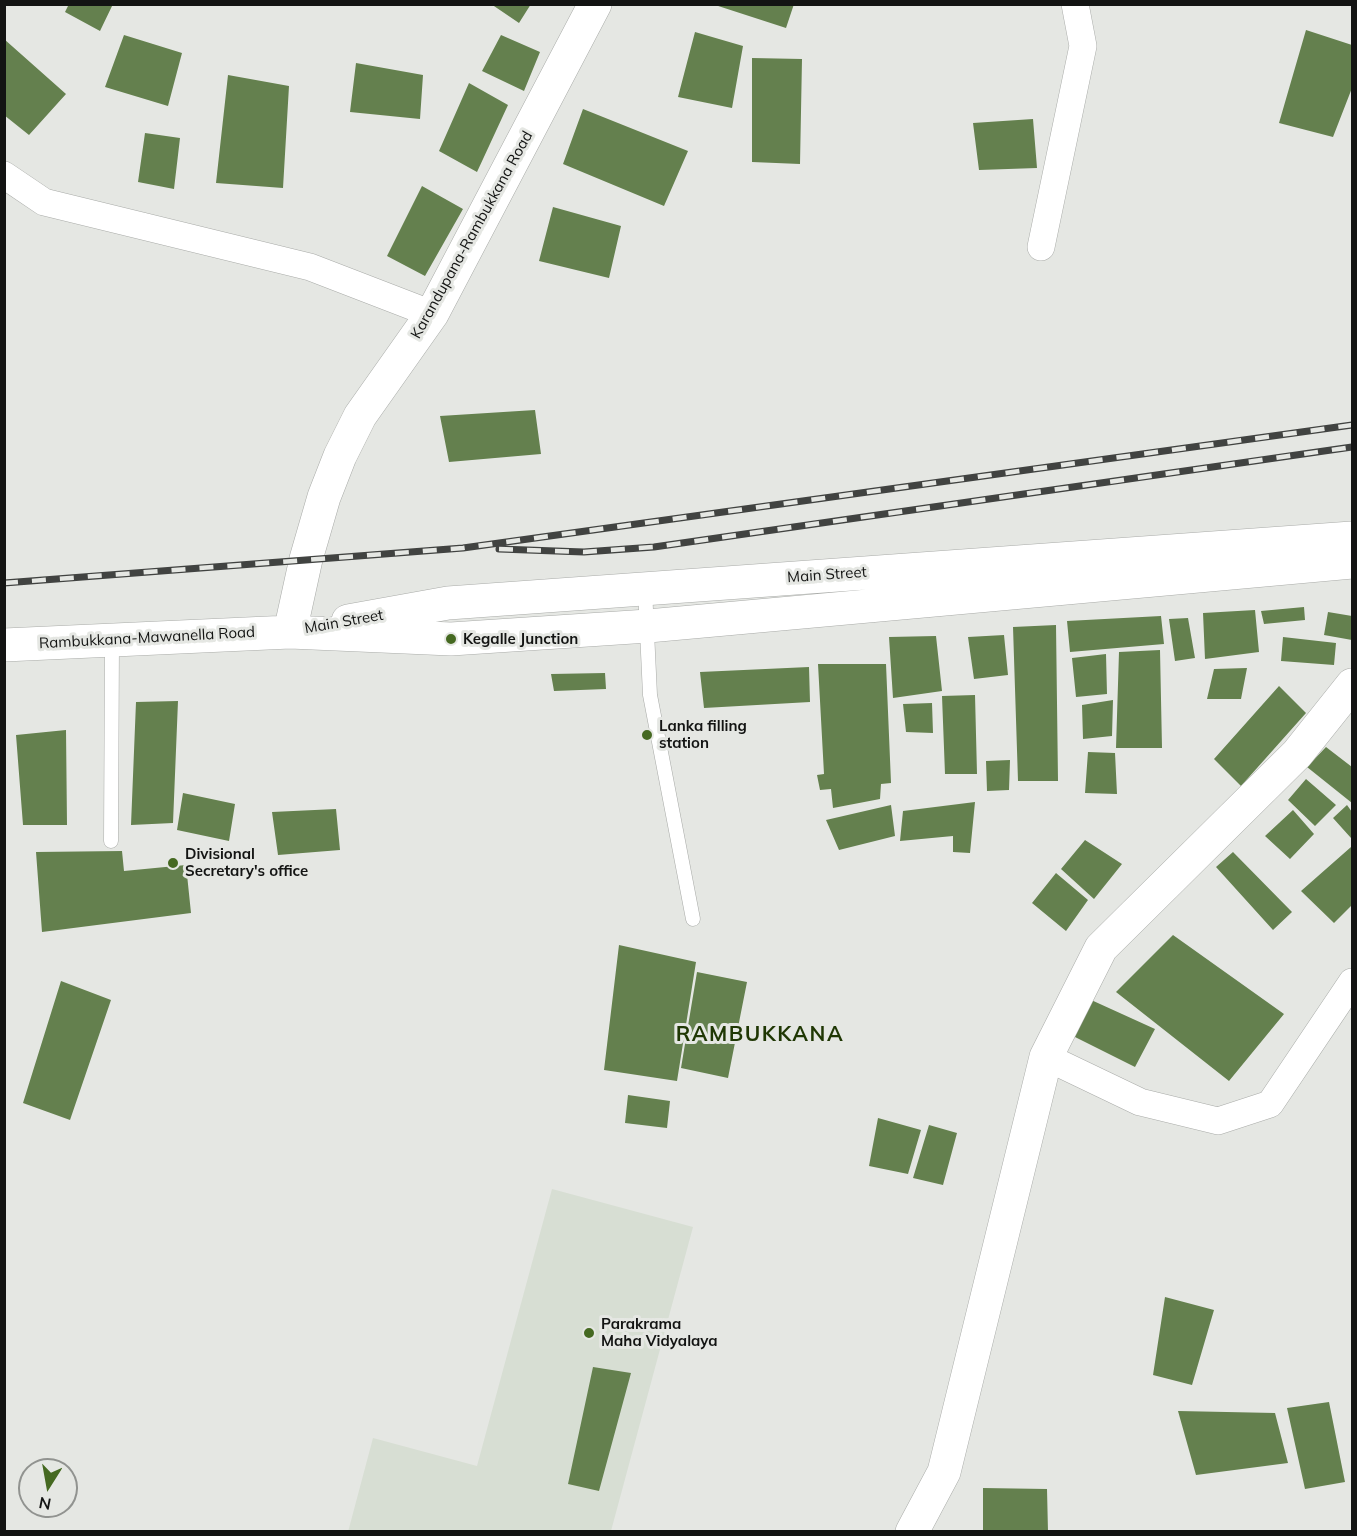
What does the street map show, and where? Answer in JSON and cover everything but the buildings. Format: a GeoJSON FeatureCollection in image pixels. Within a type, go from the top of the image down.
{"type":"FeatureCollection","features":[{"type":"Feature","properties":{"kind":"main road","name":"Karandupana-Rambukkana Road"},"geometry":{"type":"LineString","coordinates":[[290,632],[306,559],[324,497],[340,456],[360,416],[432,314],[596,4]]}},
{"type":"Feature","properties":{"kind":"main road","name":"Main Street"},"geometry":{"type":"LineString","coordinates":[[290,632],[448,603],[1353,538]]}},
{"type":"Feature","properties":{"kind":"main road","name":"Main Street"},"geometry":{"type":"LineString","coordinates":[[290,632],[452,639],[648,626],[1353,562]]}},
{"type":"Feature","properties":{"kind":"main road","name":"Rambukkana-Mawanella Road"},"geometry":{"type":"LineString","coordinates":[[4,645],[290,632]]}},
{"type":"Feature","properties":{"kind":"main road"},"geometry":{"type":"LineString","coordinates":[[912,1532],[944,1472],[1046,1057],[1101,948],[1297,754],[1353,685]]}},
{"type":"Feature","properties":{"kind":"street"},"geometry":{"type":"LineString","coordinates":[[1041,247],[1083,46],[1075,4]]}},
{"type":"Feature","properties":{"kind":"street"},"geometry":{"type":"LineString","coordinates":[[4,175],[44,202],[310,267],[432,314]]}},
{"type":"Feature","properties":{"kind":"street"},"geometry":{"type":"LineString","coordinates":[[1046,1057],[1140,1102],[1218,1120],[1270,1104],[1353,982]]}},
{"type":"Feature","properties":{"kind":"lane"},"geometry":{"type":"LineString","coordinates":[[645,588],[650,695],[693,919]]}},
{"type":"Feature","properties":{"kind":"lane"},"geometry":{"type":"LineString","coordinates":[[111,841],[112,640]]}},
{"type":"Feature","properties":{"kind":"shaded area","name":"Parakrama Maha Vidyalaya"},"geometry":{"type":"Polygon","coordinates":[[[552,1189],[693,1227],[611,1531],[348,1532],[373,1438],[477,1466],[552,1189]]]}},
{"type":"Feature","properties":{"kind":"railway"},"geometry":{"type":"LineString","coordinates":[[4,583],[463,548],[1352,425]]}},
{"type":"Feature","properties":{"kind":"railway"},"geometry":{"type":"LineString","coordinates":[[499,549],[584,552],[654,547],[1352,447]]}},
{"type":"Feature","properties":{"kind":"place","name":"Kegalle Junction"},"geometry":{"type":"Point","coordinates":[451,639]}},
{"type":"Feature","properties":{"kind":"place","name":"Lanka filling station"},"geometry":{"type":"Point","coordinates":[647,735]}},
{"type":"Feature","properties":{"kind":"place","name":"Divisional Secretary's office"},"geometry":{"type":"Point","coordinates":[173,863]}},
{"type":"Feature","properties":{"kind":"place","name":"Parakrama Maha Vidyalaya"},"geometry":{"type":"Point","coordinates":[589,1333]}},
{"type":"Feature","properties":{"kind":"district","name":"RAMBUKKANA"},"geometry":{"type":"Point","coordinates":[760,1035]}}]}
